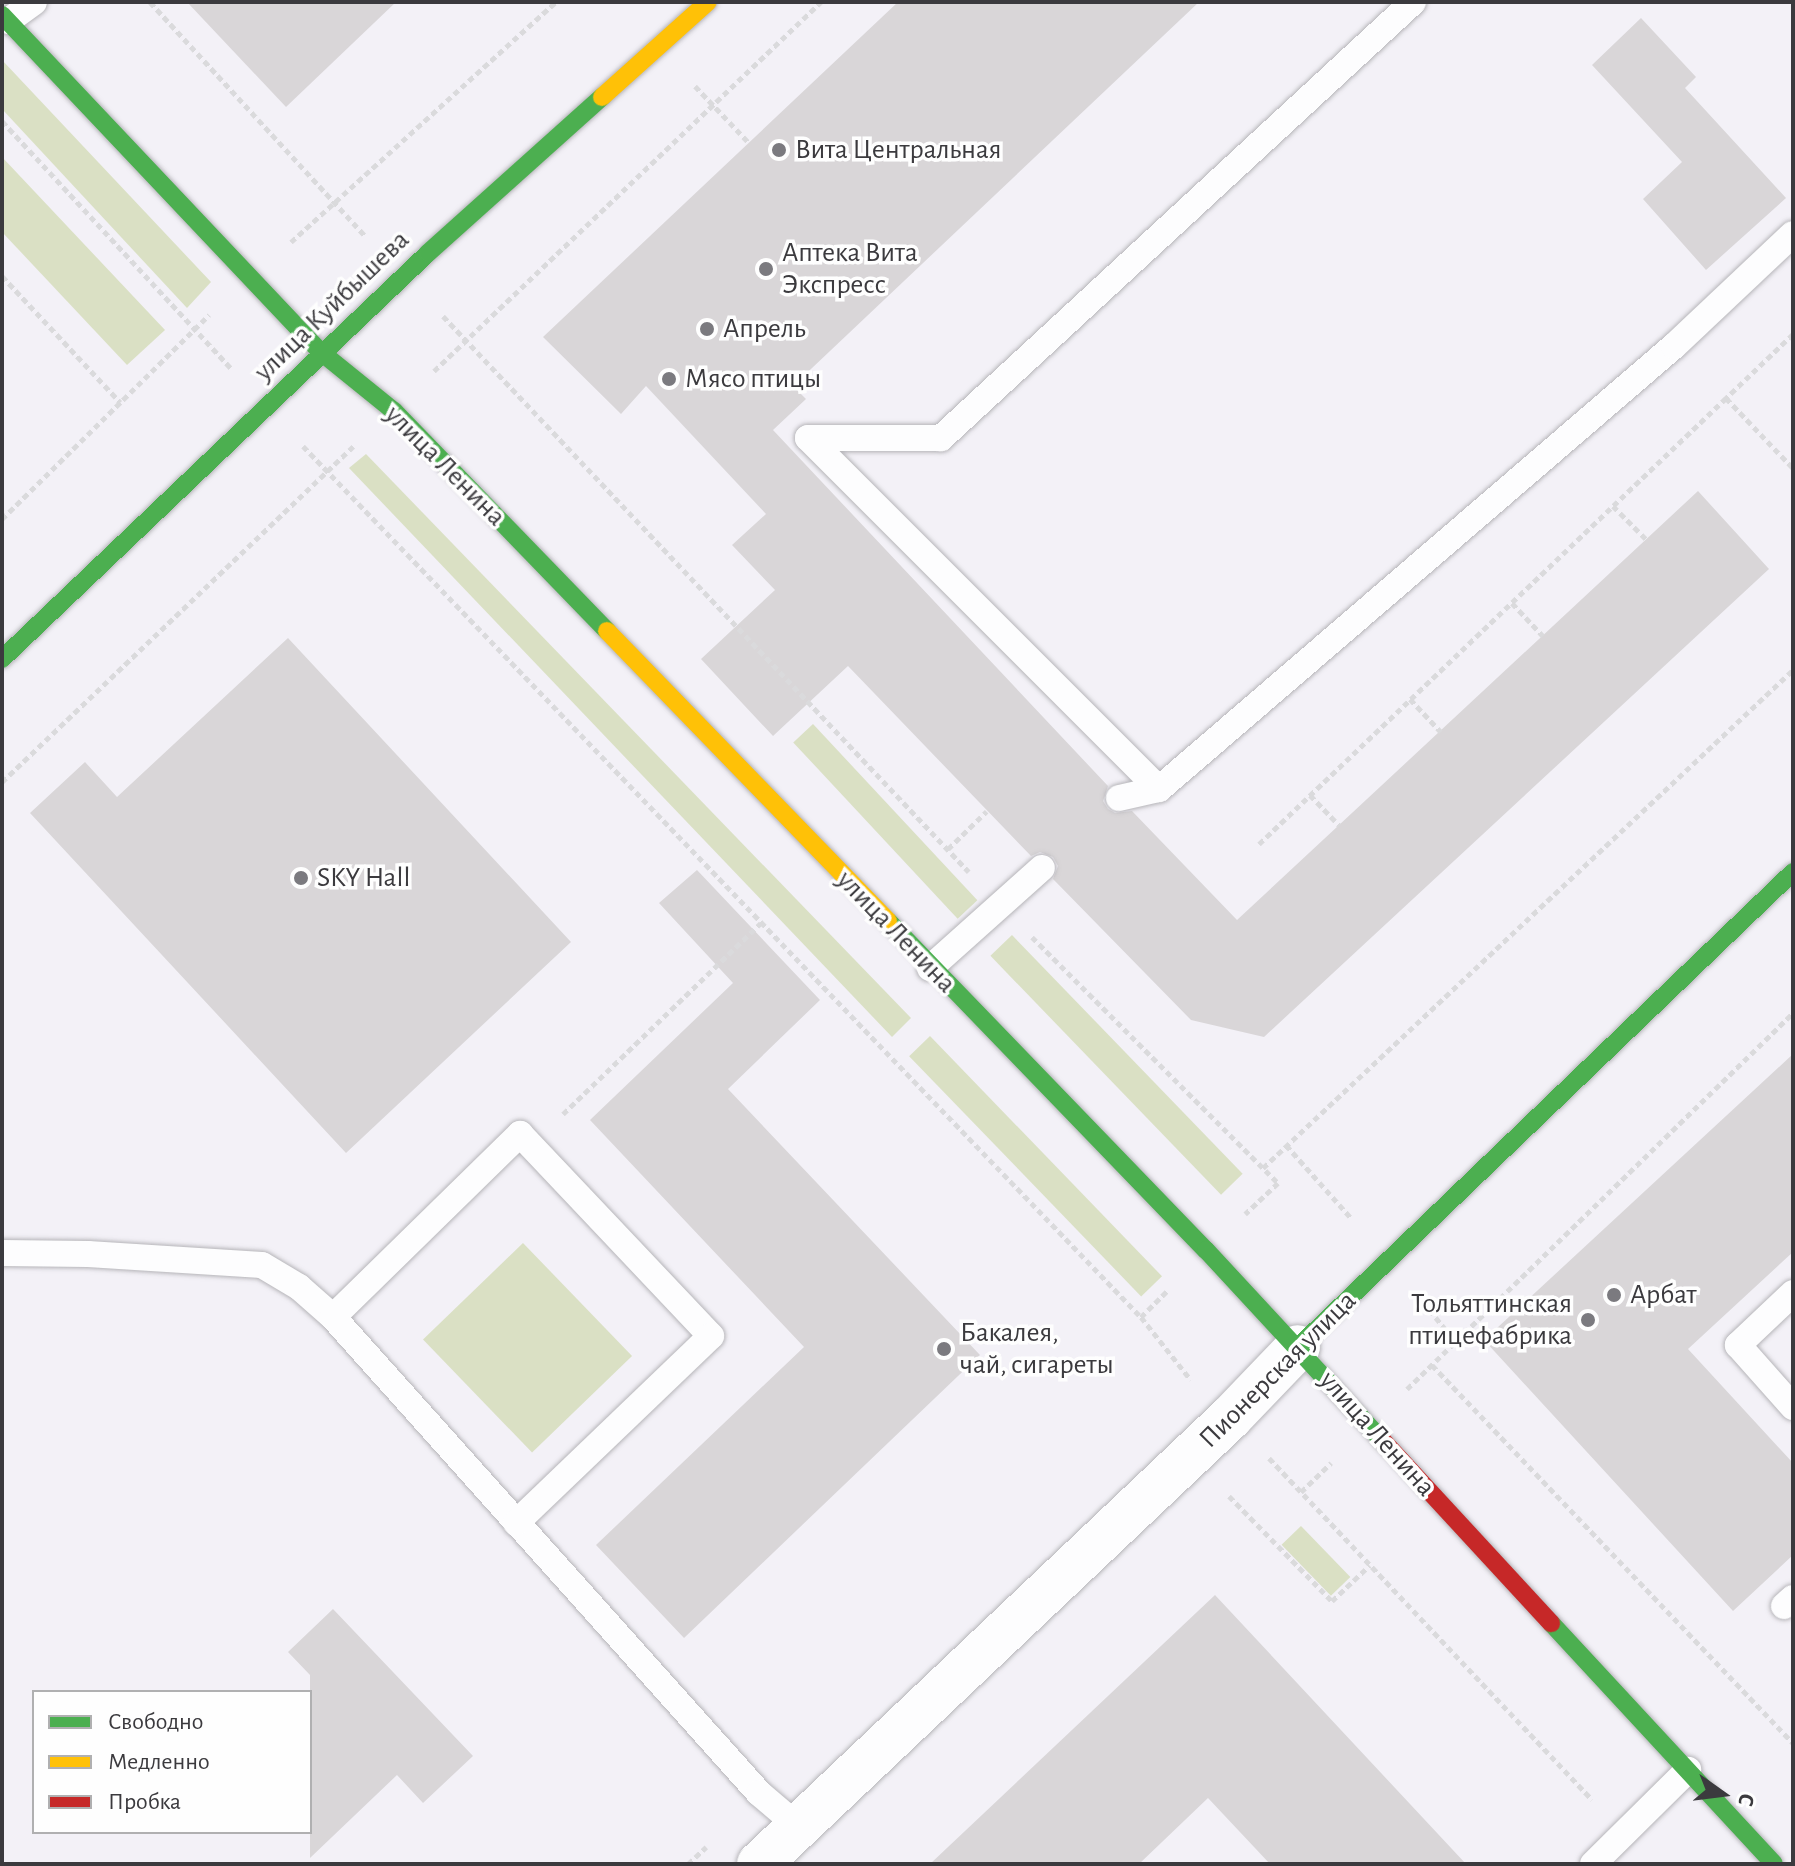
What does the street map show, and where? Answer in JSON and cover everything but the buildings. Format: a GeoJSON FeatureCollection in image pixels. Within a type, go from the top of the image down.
{"type":"FeatureCollection","features":[{"type":"Feature","properties":{"kind":"street","name":"улица Куйбышева"},"geometry":{"type":"LineString","coordinates":[[2,659],[404,275],[708,2]]}},
{"type":"Feature","properties":{"kind":"street","name":"улица Ленина"},"geometry":{"type":"LineString","coordinates":[[5,18],[322,353],[394,411],[1298,1347],[1368,1427],[1775,1864],[1793,1848]]}},
{"type":"Feature","properties":{"kind":"street","name":"Пионерская улица"},"geometry":{"type":"LineString","coordinates":[[759,1864],[1230,1418],[1298,1347],[1793,872]]}},
{"type":"Feature","properties":{"kind":"lane"},"geometry":{"type":"LineString","coordinates":[[5,18],[34,2]]}},
{"type":"Feature","properties":{"kind":"lane"},"geometry":{"type":"LineString","coordinates":[[1159,789],[808,438],[941,438],[1413,2]]}},
{"type":"Feature","properties":{"kind":"lane"},"geometry":{"type":"LineString","coordinates":[[1119,798],[1159,789],[1674,346],[1793,234]]}},
{"type":"Feature","properties":{"kind":"lane"},"geometry":{"type":"LineString","coordinates":[[930,968],[1042,868]]}},
{"type":"Feature","properties":{"kind":"lane"},"geometry":{"type":"LineString","coordinates":[[333,1317],[520,1134],[711,1336],[516,1523]]}},
{"type":"Feature","properties":{"kind":"lane"},"geometry":{"type":"LineString","coordinates":[[2,1253],[88,1254],[262,1265],[299,1287],[333,1317],[759,1793],[799,1827]]}},
{"type":"Feature","properties":{"kind":"lane"},"geometry":{"type":"LineString","coordinates":[[1793,1293],[1738,1345],[1793,1407]]}},
{"type":"Feature","properties":{"kind":"lane"},"geometry":{"type":"LineString","coordinates":[[1593,1864],[1688,1770]]}},
{"type":"Feature","properties":{"kind":"path"},"geometry":{"type":"LineString","coordinates":[[150,2],[333,202],[1000,905],[1278,1183]]}},
{"type":"Feature","properties":{"kind":"path"},"geometry":{"type":"LineString","coordinates":[[2,519],[193,328],[556,2]]}},
{"type":"Feature","properties":{"kind":"path"},"geometry":{"type":"LineString","coordinates":[[2,782],[325,471],[394,411],[465,339],[821,2]]}},
{"type":"Feature","properties":{"kind":"path"},"geometry":{"type":"LineString","coordinates":[[660,48],[749,143]]}},
{"type":"Feature","properties":{"kind":"path"},"geometry":{"type":"LineString","coordinates":[[2,121],[325,471],[1141,1317],[1193,1382],[1623,1832]]}},
{"type":"Feature","properties":{"kind":"path"},"geometry":{"type":"LineString","coordinates":[[2,276],[120,402]]}},
{"type":"Feature","properties":{"kind":"path"},"geometry":{"type":"LineString","coordinates":[[1259,844],[1793,334]]}},
{"type":"Feature","properties":{"kind":"path"},"geometry":{"type":"LineString","coordinates":[[1726,398],[1793,468]]}},
{"type":"Feature","properties":{"kind":"path"},"geometry":{"type":"LineString","coordinates":[[1613,506],[1647,540]]}},
{"type":"Feature","properties":{"kind":"path"},"geometry":{"type":"LineString","coordinates":[[1512,603],[1543,636]]}},
{"type":"Feature","properties":{"kind":"path"},"geometry":{"type":"LineString","coordinates":[[1263,1168],[1793,670]]}},
{"type":"Feature","properties":{"kind":"path"},"geometry":{"type":"LineString","coordinates":[[1410,699],[1441,732]]}},
{"type":"Feature","properties":{"kind":"path"},"geometry":{"type":"LineString","coordinates":[[1310,795],[1339,825]]}},
{"type":"Feature","properties":{"kind":"path"},"geometry":{"type":"LineString","coordinates":[[948,849],[987,811]]}},
{"type":"Feature","properties":{"kind":"path"},"geometry":{"type":"LineString","coordinates":[[530,1145],[761,923]]}},
{"type":"Feature","properties":{"kind":"path"},"geometry":{"type":"LineString","coordinates":[[1301,1492],[1793,1013]]}},
{"type":"Feature","properties":{"kind":"path"},"geometry":{"type":"LineString","coordinates":[[1431,1364],[1793,1743]]}},
{"type":"Feature","properties":{"kind":"path"},"geometry":{"type":"LineString","coordinates":[[1219,1485],[1332,1601],[1370,1565]]}},
{"type":"Feature","properties":{"kind":"green space"},"geometry":{"type":"Polygon","coordinates":[[[2,60],[211,282],[187,308],[2,109],[2,60]]]}},
{"type":"Feature","properties":{"kind":"green space"},"geometry":{"type":"Polygon","coordinates":[[[2,157],[165,330],[127,365],[2,232],[2,157]]]}},
{"type":"Feature","properties":{"kind":"green space"},"geometry":{"type":"Polygon","coordinates":[[[366,454],[911,1018],[892,1037],[349,468],[366,454]]]}},
{"type":"Feature","properties":{"kind":"green space"},"geometry":{"type":"Polygon","coordinates":[[[813,724],[977,900],[958,919],[793,742],[813,724]]]}},
{"type":"Feature","properties":{"kind":"green space"},"geometry":{"type":"Polygon","coordinates":[[[1012,935],[1243,1174],[1221,1195],[990,956],[1012,935]]]}},
{"type":"Feature","properties":{"kind":"green space"},"geometry":{"type":"Polygon","coordinates":[[[930,1036],[1162,1276],[1141,1296],[909,1056],[930,1036]]]}},
{"type":"Feature","properties":{"kind":"green space"},"geometry":{"type":"Polygon","coordinates":[[[523,1243],[632,1356],[532,1452],[423,1340],[523,1243]]]}},
{"type":"Feature","properties":{"kind":"green space"},"geometry":{"type":"Polygon","coordinates":[[[1301,1526],[1350,1577],[1331,1596],[1282,1545],[1301,1526]]]}},
{"type":"Feature","properties":{"kind":"traffic: fast"},"geometry":{"type":"LineString","coordinates":[[2,15],[322,353],[394,411],[607,631]]}},
{"type":"Feature","properties":{"kind":"traffic: fast"},"geometry":{"type":"LineString","coordinates":[[2,659],[428,253],[602,97]]}},
{"type":"Feature","properties":{"kind":"traffic: fast"},"geometry":{"type":"LineString","coordinates":[[1298,1347],[1793,872]]}},
{"type":"Feature","properties":{"kind":"traffic: fast"},"geometry":{"type":"LineString","coordinates":[[888,921],[1206,1250],[1383,1441]]}},
{"type":"Feature","properties":{"kind":"traffic: fast"},"geometry":{"type":"LineString","coordinates":[[1551,1623],[1774,1864]]}},
{"type":"Feature","properties":{"kind":"traffic: slow"},"geometry":{"type":"LineString","coordinates":[[602,97],[708,2]]}},
{"type":"Feature","properties":{"kind":"traffic: slow"},"geometry":{"type":"LineString","coordinates":[[607,631],[888,921]]}},
{"type":"Feature","properties":{"kind":"traffic: jam"},"geometry":{"type":"LineString","coordinates":[[1383,1441],[1551,1623]]}},
{"type":"Feature","properties":{"kind":"place","name":"Вита Центральная"},"geometry":{"type":"Point","coordinates":[779,150]}},
{"type":"Feature","properties":{"kind":"place","name":"Аптека Вита Экспресс"},"geometry":{"type":"Point","coordinates":[766,269]}},
{"type":"Feature","properties":{"kind":"place","name":"Апрель"},"geometry":{"type":"Point","coordinates":[707,329]}},
{"type":"Feature","properties":{"kind":"place","name":"Мясо птицы"},"geometry":{"type":"Point","coordinates":[669,379]}},
{"type":"Feature","properties":{"kind":"place","name":"SKY Hall"},"geometry":{"type":"Point","coordinates":[301,878]}},
{"type":"Feature","properties":{"kind":"place","name":"Арбат"},"geometry":{"type":"Point","coordinates":[1614,1295]}},
{"type":"Feature","properties":{"kind":"place","name":"Тольяттинская птицефабрика"},"geometry":{"type":"Point","coordinates":[1588,1320]}},
{"type":"Feature","properties":{"kind":"place","name":"Бакалея, чай, сигареты"},"geometry":{"type":"Point","coordinates":[944,1349]}}]}
